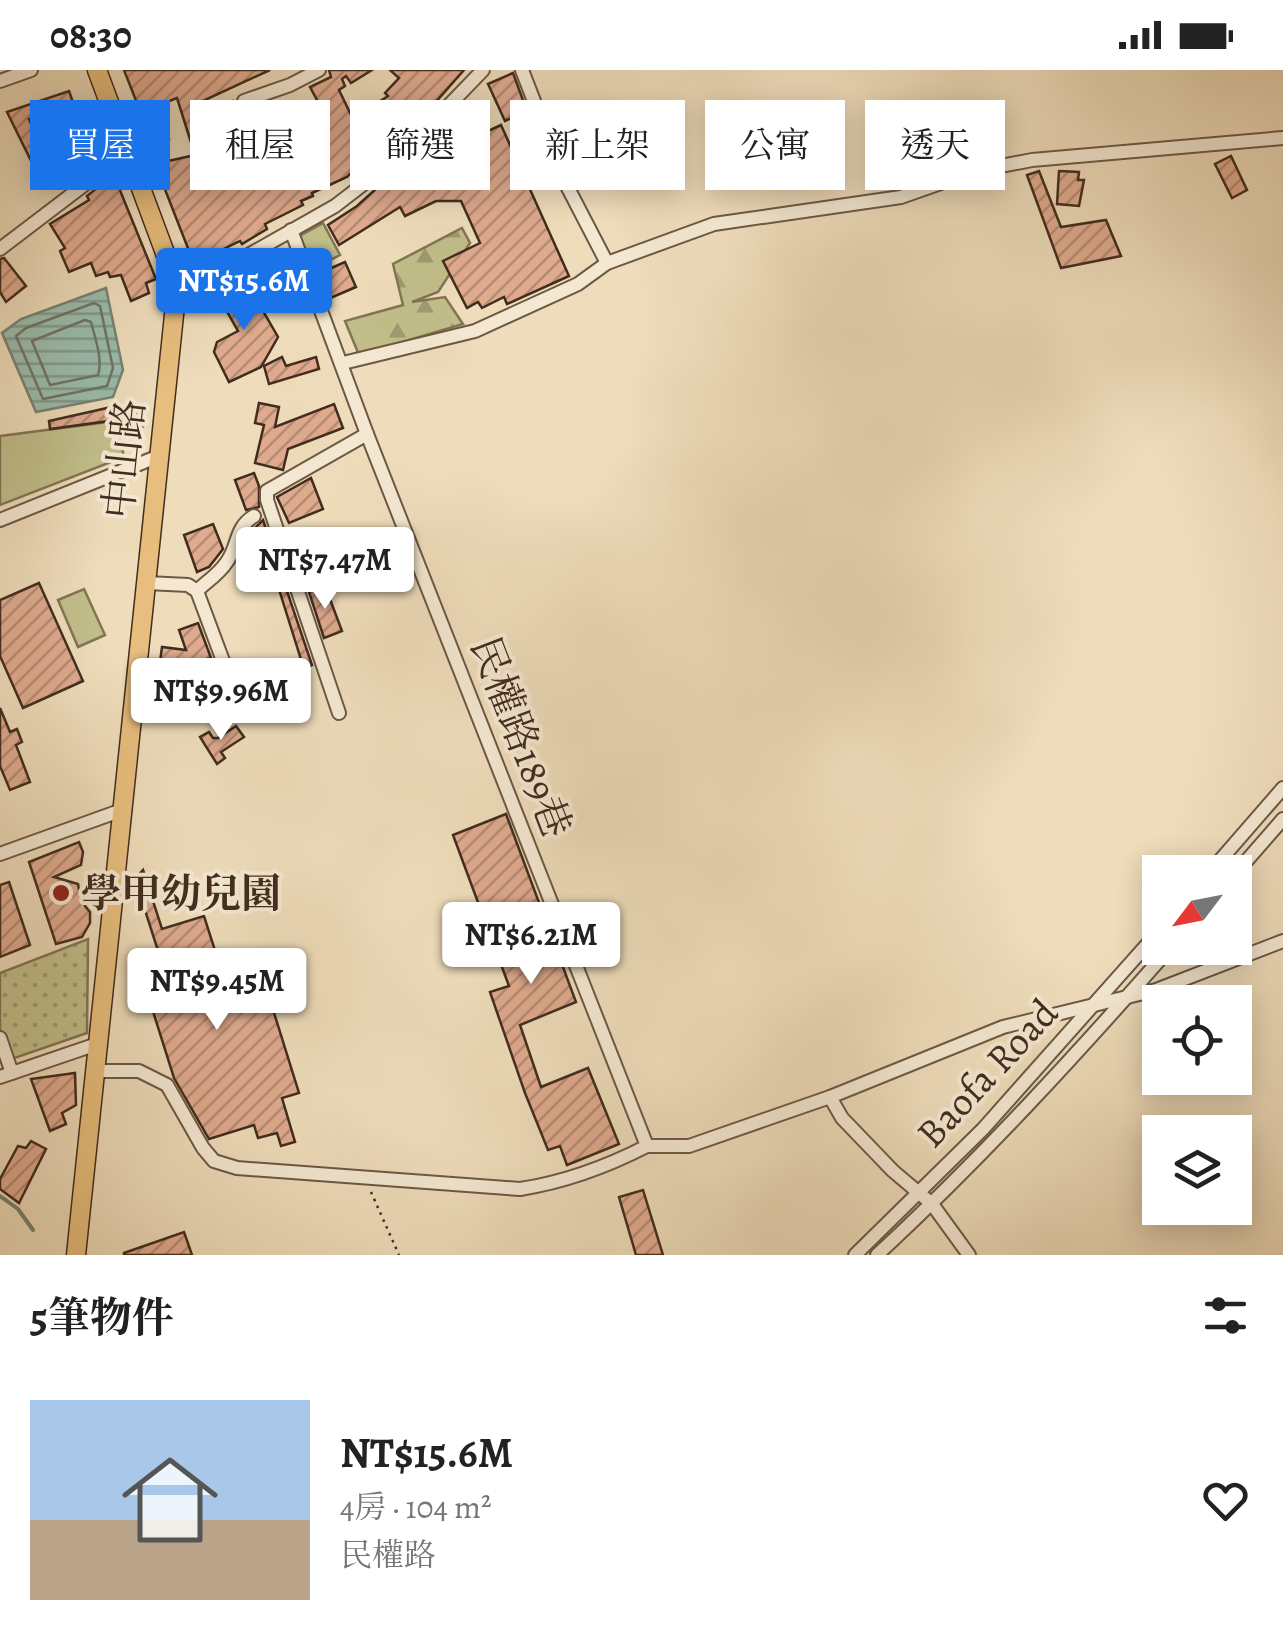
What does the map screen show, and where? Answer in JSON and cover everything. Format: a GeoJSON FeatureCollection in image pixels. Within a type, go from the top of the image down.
{"type":"FeatureCollection","features":[{"type":"Feature","properties":{"kind":"main road","name":"中山路"},"geometry":{"type":"LineString","coordinates":[[97,70],[107,100]]}},
{"type":"Feature","properties":{"kind":"main road","name":"中山路"},"geometry":{"type":"LineString","coordinates":[[76,1255],[176,296],[171,270],[140,190]]}},
{"type":"Feature","properties":{"kind":"street"},"geometry":{"type":"LineString","coordinates":[[0,82],[31,70]]}},
{"type":"Feature","properties":{"kind":"street"},"geometry":{"type":"LineString","coordinates":[[249,100],[320,70]]}},
{"type":"Feature","properties":{"kind":"street"},"geometry":{"type":"LineString","coordinates":[[176,296],[335,206],[400,156],[484,70]]}},
{"type":"Feature","properties":{"kind":"street"},"geometry":{"type":"LineString","coordinates":[[522,70],[566,184],[607,264]]}},
{"type":"Feature","properties":{"kind":"street"},"geometry":{"type":"LineString","coordinates":[[343,364],[475,330],[578,284],[607,264],[714,224],[901,197],[975,172],[1032,160],[1283,138]]}},
{"type":"Feature","properties":{"kind":"street"},"geometry":{"type":"LineString","coordinates":[[0,249],[76,190]]}},
{"type":"Feature","properties":{"kind":"street","name":"民權路189巷"},"geometry":{"type":"LineString","coordinates":[[292,230],[367,434],[648,1146]]}},
{"type":"Feature","properties":{"kind":"street"},"geometry":{"type":"LineString","coordinates":[[339,712],[266,491],[367,434]]}},
{"type":"Feature","properties":{"kind":"street"},"geometry":{"type":"LineString","coordinates":[[0,520],[159,456]]}},
{"type":"Feature","properties":{"kind":"street"},"geometry":{"type":"LineString","coordinates":[[197,591],[229,561],[235,538],[244,522],[254,516]]}},
{"type":"Feature","properties":{"kind":"street"},"geometry":{"type":"LineString","coordinates":[[147,583],[188,585],[197,591],[229,678]]}},
{"type":"Feature","properties":{"kind":"street"},"geometry":{"type":"LineString","coordinates":[[1225,855],[1283,788]]}},
{"type":"Feature","properties":{"kind":"street"},"geometry":{"type":"LineString","coordinates":[[0,854],[125,808]]}},
{"type":"Feature","properties":{"kind":"street"},"geometry":{"type":"LineString","coordinates":[[1252,855],[1283,819]]}},
{"type":"Feature","properties":{"kind":"street"},"geometry":{"type":"LineString","coordinates":[[94,1071],[140,1071],[167,1085],[203,1148],[214,1161],[237,1168],[520,1189],[559,1184],[648,1146],[690,1146],[830,1097],[1003,1027],[1156,990],[1283,941]]}},
{"type":"Feature","properties":{"kind":"street","name":"Baofa Road"},"geometry":{"type":"LineString","coordinates":[[855,1255],[984,1129],[1142,950]]}},
{"type":"Feature","properties":{"kind":"street","name":"Baofa Road"},"geometry":{"type":"LineString","coordinates":[[877,1255],[932,1204],[1155,965]]}},
{"type":"Feature","properties":{"kind":"street"},"geometry":{"type":"LineString","coordinates":[[0,1038],[6,1075],[97,1044]]}},
{"type":"Feature","properties":{"kind":"street"},"geometry":{"type":"LineString","coordinates":[[830,1097],[842,1118],[932,1204],[968,1255]]}},
{"type":"Feature","properties":{"kind":"path"},"geometry":{"type":"LineString","coordinates":[[365,1179],[399,1255]]}},
{"type":"Feature","properties":{"kind":"green space"},"geometry":{"type":"Polygon","coordinates":[[[323,223],[340,255],[309,271],[296,238],[323,223]]]}},
{"type":"Feature","properties":{"kind":"green space"},"geometry":{"type":"Polygon","coordinates":[[[462,228],[470,243],[438,292],[412,302],[445,297],[463,324],[359,355],[345,321],[403,305],[393,264],[462,228]]]}},
{"type":"Feature","properties":{"kind":"green space"},"geometry":{"type":"Polygon","coordinates":[[[116,421],[124,457],[0,505],[0,436],[116,421]]]}},
{"type":"Feature","properties":{"kind":"green space"},"geometry":{"type":"Polygon","coordinates":[[[84,589],[105,635],[78,647],[58,600],[84,589]]]}},
{"type":"Feature","properties":{"kind":"green space"},"geometry":{"type":"Polygon","coordinates":[[[88,939],[87,1033],[0,1063],[0,973],[88,939]]]}},
{"type":"Feature","properties":{"kind":"water"},"geometry":{"type":"Polygon","coordinates":[[[106,288],[123,370],[113,397],[36,412],[2,333],[21,319],[106,288]]]}},
{"type":"Feature","properties":{"kind":"building"},"geometry":{"type":"Polygon","coordinates":[[[124,70],[270,70],[205,100],[190,100],[190,139],[177,98],[136,100],[124,70]]]}},
{"type":"Feature","properties":{"kind":"building"},"geometry":{"type":"Polygon","coordinates":[[[329,70],[372,70],[351,83],[346,76],[342,79],[345,86],[339,90],[350,113],[347,177],[330,185],[330,100],[317,100],[310,87],[331,77],[329,70]]]}},
{"type":"Feature","properties":{"kind":"building"},"geometry":{"type":"Polygon","coordinates":[[[390,70],[464,70],[438,100],[382,100],[399,78],[390,70]]]}},
{"type":"Feature","properties":{"kind":"building"},"geometry":{"type":"Polygon","coordinates":[[[513,73],[523,100],[510,100],[510,119],[505,121],[488,84],[513,73]]]}},
{"type":"Feature","properties":{"kind":"building"},"geometry":{"type":"Polygon","coordinates":[[[69,91],[72,100],[42,100],[69,91]]]}},
{"type":"Feature","properties":{"kind":"building"},"geometry":{"type":"Polygon","coordinates":[[[30,104],[30,159],[7,112],[30,104]]]}},
{"type":"Feature","properties":{"kind":"building"},"geometry":{"type":"Polygon","coordinates":[[[501,125],[510,145],[510,190],[530,190],[569,276],[507,304],[504,297],[482,308],[478,302],[467,308],[443,261],[480,243],[461,201],[436,201],[405,216],[400,207],[339,245],[328,225],[375,190],[490,190],[490,130],[501,125]]]}},
{"type":"Feature","properties":{"kind":"building"},"geometry":{"type":"Polygon","coordinates":[[[190,156],[190,190],[319,190],[301,201],[303,205],[265,224],[267,229],[242,244],[240,241],[201,260],[191,256],[165,190],[170,190],[170,161],[190,156]]]}},
{"type":"Feature","properties":{"kind":"building"},"geometry":{"type":"Polygon","coordinates":[[[1231,156],[1247,190],[1232,198],[1215,164],[1231,156]]]}},
{"type":"Feature","properties":{"kind":"building"},"geometry":{"type":"Polygon","coordinates":[[[1039,171],[1061,227],[1106,220],[1121,256],[1061,268],[1027,175],[1039,171]]]}},
{"type":"Feature","properties":{"kind":"building"},"geometry":{"type":"Polygon","coordinates":[[[1059,171],[1079,172],[1078,180],[1084,180],[1079,206],[1057,204],[1059,171]]]}},
{"type":"Feature","properties":{"kind":"building"},"geometry":{"type":"Polygon","coordinates":[[[94,190],[120,190],[156,279],[146,283],[149,293],[131,301],[121,275],[110,277],[108,272],[96,276],[91,263],[69,272],[60,251],[65,248],[50,224],[89,200],[87,196],[94,190]]]}},
{"type":"Feature","properties":{"kind":"building"},"geometry":{"type":"Polygon","coordinates":[[[4,258],[26,286],[6,302],[0,292],[0,259],[4,258]]]}},
{"type":"Feature","properties":{"kind":"building"},"geometry":{"type":"Polygon","coordinates":[[[345,262],[356,287],[328,299],[318,274],[345,262]]]}},
{"type":"Feature","properties":{"kind":"building"},"geometry":{"type":"Polygon","coordinates":[[[244,278],[278,337],[261,367],[229,382],[214,352],[217,342],[238,331],[217,294],[244,278]]]}},
{"type":"Feature","properties":{"kind":"building"},"geometry":{"type":"Polygon","coordinates":[[[282,357],[286,366],[316,357],[319,369],[269,384],[264,366],[282,357]]]}},
{"type":"Feature","properties":{"kind":"building"},"geometry":{"type":"Polygon","coordinates":[[[259,403],[279,407],[275,427],[334,404],[343,428],[288,449],[283,470],[255,463],[264,425],[255,423],[259,403]]]}},
{"type":"Feature","properties":{"kind":"building"},"geometry":{"type":"Polygon","coordinates":[[[116,406],[117,410],[144,410],[142,428],[126,431],[124,419],[50,429],[49,421],[116,406]]]}},
{"type":"Feature","properties":{"kind":"building"},"geometry":{"type":"Polygon","coordinates":[[[254,473],[259,486],[259,507],[246,510],[235,480],[254,473]]]}},
{"type":"Feature","properties":{"kind":"building"},"geometry":{"type":"Polygon","coordinates":[[[311,478],[323,509],[289,523],[277,497],[311,478]]]}},
{"type":"Feature","properties":{"kind":"building"},"geometry":{"type":"Polygon","coordinates":[[[263,520],[312,665],[304,669],[266,548],[264,557],[253,530],[263,520]]]}},
{"type":"Feature","properties":{"kind":"building"},"geometry":{"type":"Polygon","coordinates":[[[213,524],[223,549],[209,567],[197,572],[184,535],[213,524]]]}},
{"type":"Feature","properties":{"kind":"building"},"geometry":{"type":"Polygon","coordinates":[[[39,583],[83,681],[23,708],[0,656],[0,600],[39,583]]]}},
{"type":"Feature","properties":{"kind":"building"},"geometry":{"type":"Polygon","coordinates":[[[325,586],[342,631],[324,638],[309,592],[325,586]]]}},
{"type":"Feature","properties":{"kind":"building"},"geometry":{"type":"Polygon","coordinates":[[[198,623],[211,658],[185,665],[160,662],[162,647],[186,650],[179,630],[198,623]]]}},
{"type":"Feature","properties":{"kind":"building"},"geometry":{"type":"Polygon","coordinates":[[[0,708],[10,732],[17,729],[22,742],[16,745],[30,782],[10,790],[0,766],[0,708]]]}},
{"type":"Feature","properties":{"kind":"building"},"geometry":{"type":"Polygon","coordinates":[[[236,726],[244,737],[221,752],[225,758],[217,764],[200,737],[209,732],[218,738],[236,726]]]}},
{"type":"Feature","properties":{"kind":"building"},"geometry":{"type":"Polygon","coordinates":[[[506,814],[576,1002],[520,1025],[541,1087],[588,1068],[619,1144],[567,1165],[560,1146],[548,1150],[490,992],[509,986],[453,835],[506,814]]]}},
{"type":"Feature","properties":{"kind":"building"},"geometry":{"type":"Polygon","coordinates":[[[79,842],[83,852],[81,865],[54,877],[87,891],[85,906],[90,912],[90,923],[82,937],[56,944],[29,862],[79,842]]]}},
{"type":"Feature","properties":{"kind":"building"},"geometry":{"type":"Polygon","coordinates":[[[143,870],[162,929],[204,916],[225,982],[261,971],[299,1093],[282,1098],[295,1142],[281,1146],[277,1133],[258,1138],[254,1125],[209,1139],[174,1078],[139,967],[161,960],[135,879],[143,870]]]}},
{"type":"Feature","properties":{"kind":"building"},"geometry":{"type":"Polygon","coordinates":[[[9,882],[30,945],[0,957],[0,885],[9,882]]]}},
{"type":"Feature","properties":{"kind":"building"},"geometry":{"type":"Polygon","coordinates":[[[75,1073],[76,1105],[62,1113],[66,1124],[50,1131],[31,1079],[75,1073]]]}},
{"type":"Feature","properties":{"kind":"building"},"geometry":{"type":"Polygon","coordinates":[[[31,1141],[46,1149],[19,1203],[0,1189],[0,1179],[18,1146],[26,1148],[31,1141]]]}},
{"type":"Feature","properties":{"kind":"building"},"geometry":{"type":"Polygon","coordinates":[[[643,1190],[663,1255],[636,1255],[619,1197],[643,1190]]]}},
{"type":"Feature","properties":{"kind":"building"},"geometry":{"type":"Polygon","coordinates":[[[184,1232],[192,1255],[124,1255],[124,1253],[184,1232]]]}},
{"type":"Feature","properties":{"kind":"waterway"},"geometry":{"type":"LineString","coordinates":[[0,1196],[18,1209],[33,1230]]}},
{"type":"Feature","properties":{"kind":"place","name":"學甲幼兒園"},"geometry":{"type":"Point","coordinates":[61,893]}}]}
